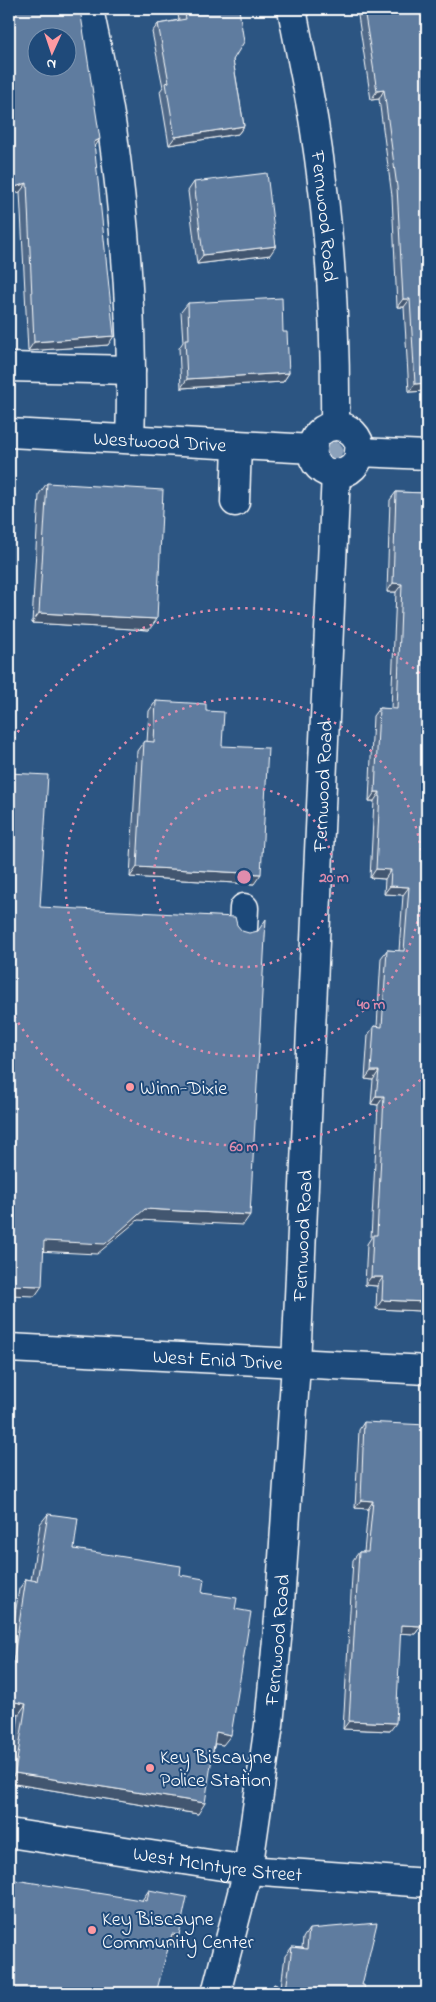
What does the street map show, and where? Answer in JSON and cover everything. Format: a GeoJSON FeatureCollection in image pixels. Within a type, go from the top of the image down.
{"type":"FeatureCollection","features":[{"type":"Feature","properties":{"kind":"street"},"geometry":{"type":"LineString","coordinates":[[90,9],[112,129],[125,258],[131,370],[130,439]]}},
{"type":"Feature","properties":{"kind":"street","name":"Fernwood Road"},"geometry":{"type":"LineString","coordinates":[[292,9],[314,124],[323,194],[333,305],[335,426]]}},
{"type":"Feature","properties":{"kind":"street"},"geometry":{"type":"LineString","coordinates":[[9,367],[131,370]]}},
{"type":"Feature","properties":{"kind":"street"},"geometry":{"type":"LineString","coordinates":[[335,426],[346,428],[354,435],[359,445],[359,456],[354,466],[344,473],[323,471],[316,464],[312,449],[317,436],[325,429],[335,426]]}},
{"type":"Feature","properties":{"kind":"street","name":"Westwood Drive"},"geometry":{"type":"LineString","coordinates":[[9,433],[312,449]]}},
{"type":"Feature","properties":{"kind":"street"},"geometry":{"type":"LineString","coordinates":[[235,502],[237,445]]}},
{"type":"Feature","properties":{"kind":"street"},"geometry":{"type":"LineString","coordinates":[[359,452],[427,455]]}},
{"type":"Feature","properties":{"kind":"street","name":"Fernwood Road"},"geometry":{"type":"LineString","coordinates":[[216,1993],[248,1870],[269,1725],[279,1618],[296,1364],[336,473]]}},
{"type":"Feature","properties":{"kind":"street","name":"West Enid Drive"},"geometry":{"type":"LineString","coordinates":[[9,1348],[427,1370]]}},
{"type":"Feature","properties":{"kind":"street","name":"West McIntyre Street"},"geometry":{"type":"LineString","coordinates":[[9,1833],[248,1870],[427,1882]]}},
{"type":"Feature","properties":{"kind":"building"},"geometry":{"type":"Polygon","coordinates":[[[9,9],[80,9],[100,139],[94,142],[114,336],[34,342],[27,183],[9,189],[9,9]]]}},
{"type":"Feature","properties":{"kind":"building"},"geometry":{"type":"Polygon","coordinates":[[[184,9],[239,9],[244,42],[233,60],[244,126],[175,137],[166,83],[169,82],[158,24],[186,19],[184,9]]]}},
{"type":"Feature","properties":{"kind":"building"},"geometry":{"type":"Polygon","coordinates":[[[364,9],[425,9],[427,22],[427,383],[415,384],[410,299],[403,299],[397,187],[384,90],[377,91],[364,9]]]}},
{"type":"Feature","properties":{"kind":"building"},"geometry":{"type":"Polygon","coordinates":[[[267,173],[276,246],[203,255],[194,182],[267,173]]]}},
{"type":"Feature","properties":{"kind":"building"},"geometry":{"type":"Polygon","coordinates":[[[282,298],[283,332],[287,332],[289,373],[187,379],[185,339],[189,339],[188,303],[282,298]]]}},
{"type":"Feature","properties":{"kind":"building"},"geometry":{"type":"Polygon","coordinates":[[[47,483],[163,490],[157,619],[39,613],[47,483]]]}},
{"type":"Feature","properties":{"kind":"building"},"geometry":{"type":"Polygon","coordinates":[[[396,492],[427,493],[426,1302],[382,1300],[383,1277],[371,1277],[373,1235],[377,1235],[384,1096],[376,1096],[379,1071],[371,1071],[374,1026],[382,1027],[387,950],[404,951],[409,887],[390,886],[391,870],[376,869],[380,792],[375,792],[379,708],[397,709],[402,584],[393,583],[396,492]]]}},
{"type":"Feature","properties":{"kind":"building"},"geometry":{"type":"Polygon","coordinates":[[[156,701],[206,704],[206,711],[224,712],[222,746],[268,748],[261,874],[137,867],[144,741],[154,742],[156,701]]]}},
{"type":"Feature","properties":{"kind":"building"},"geometry":{"type":"Polygon","coordinates":[[[9,773],[48,775],[40,907],[235,917],[237,925],[242,931],[249,933],[258,931],[266,919],[250,1215],[145,1209],[105,1244],[44,1241],[42,1286],[9,1285],[9,773]]]}},
{"type":"Feature","properties":{"kind":"building"},"geometry":{"type":"Polygon","coordinates":[[[364,1422],[427,1425],[427,1526],[421,1626],[401,1625],[396,1723],[349,1721],[359,1552],[368,1552],[373,1501],[361,1500],[364,1422]]]}},
{"type":"Feature","properties":{"kind":"building"},"geometry":{"type":"Polygon","coordinates":[[[48,1514],[78,1518],[74,1549],[181,1566],[180,1575],[204,1579],[202,1593],[237,1598],[235,1609],[251,1612],[231,1735],[216,1732],[205,1803],[15,1773],[26,1704],[9,1701],[9,1688],[26,1579],[37,1581],[48,1514]]]}},
{"type":"Feature","properties":{"kind":"building","name":"Key Biscayne Community Center"},"geometry":{"type":"Polygon","coordinates":[[[9,1879],[147,1901],[149,1890],[187,1897],[179,1935],[172,1934],[156,1993],[9,1993],[9,1879]]]}},
{"type":"Feature","properties":{"kind":"building"},"geometry":{"type":"Polygon","coordinates":[[[377,1923],[362,1985],[364,1985],[366,1993],[272,1993],[274,1984],[286,1990],[292,1947],[307,1949],[309,1929],[377,1923]]]}},
{"type":"Feature","properties":{"kind":"building"},"geometry":{"type":"Polygon","coordinates":[[[410,1989],[427,1989],[427,1993],[410,1993],[410,1989]]]}},
{"type":"Feature","properties":{"kind":"place","name":"Winn-Dixie"},"geometry":{"type":"Point","coordinates":[130,1087]}},
{"type":"Feature","properties":{"kind":"place","name":"Key Biscayne Police Station"},"geometry":{"type":"Point","coordinates":[150,1768]}},
{"type":"Feature","properties":{"kind":"place","name":"Key Biscayne Community Center"},"geometry":{"type":"Point","coordinates":[92,1930]}}]}
